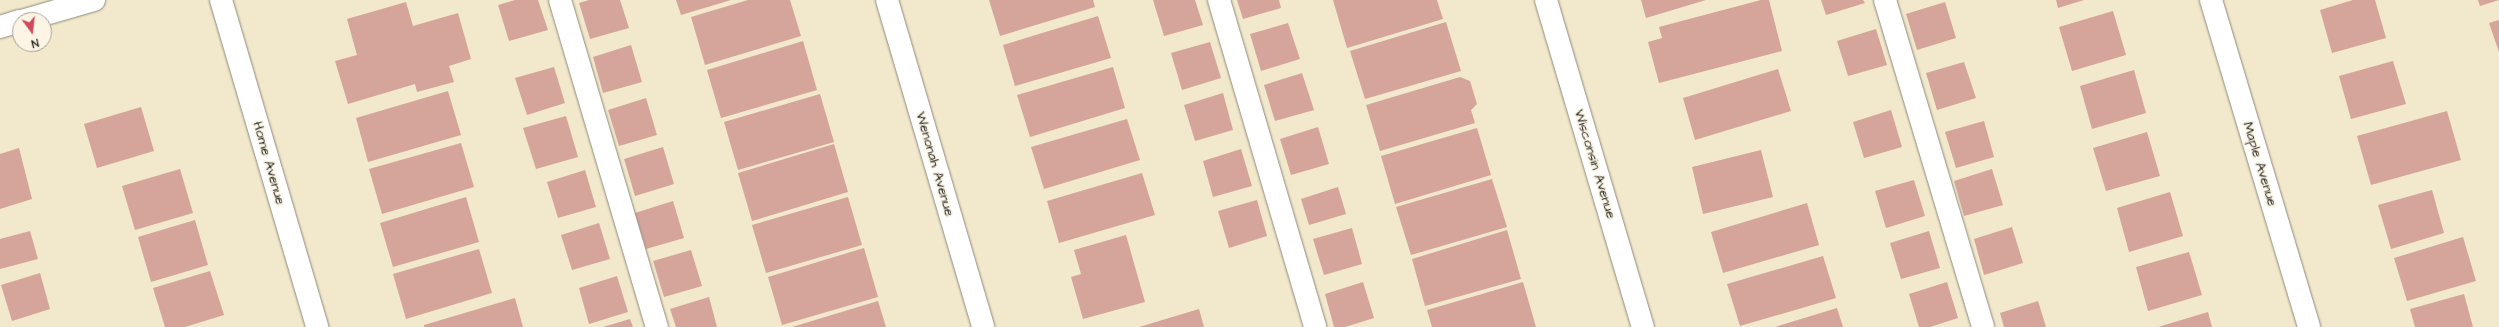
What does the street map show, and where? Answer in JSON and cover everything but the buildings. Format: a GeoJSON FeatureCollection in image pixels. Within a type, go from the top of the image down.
{"type":"FeatureCollection","features":[{"type":"Feature","properties":{"kind":"street"},"geometry":{"type":"LineString","coordinates":[[52,12],[94,0]]}},
{"type":"Feature","properties":{"kind":"street","name":"Home Avenue"},"geometry":{"type":"LineString","coordinates":[[221,0],[317,327]]}},
{"type":"Feature","properties":{"kind":"street"},"geometry":{"type":"LineString","coordinates":[[560,0],[657,327]]}},
{"type":"Feature","properties":{"kind":"street","name":"Wenonah Avenue"},"geometry":{"type":"LineString","coordinates":[[887,0],[983,327]]}},
{"type":"Feature","properties":{"kind":"street"},"geometry":{"type":"LineString","coordinates":[[1219,0],[1315,327]]}},
{"type":"Feature","properties":{"kind":"street","name":"Wisconsin Avenue"},"geometry":{"type":"LineString","coordinates":[[1546,0],[1644,327]]}},
{"type":"Feature","properties":{"kind":"street"},"geometry":{"type":"LineString","coordinates":[[1885,0],[1983,327]]}},
{"type":"Feature","properties":{"kind":"street","name":"Maple Avenue"},"geometry":{"type":"LineString","coordinates":[[2211,0],[2309,327]]}},
{"type":"Feature","properties":{"kind":"street"},"geometry":{"type":"LineString","coordinates":[[0,27],[12,23]]}}]}
